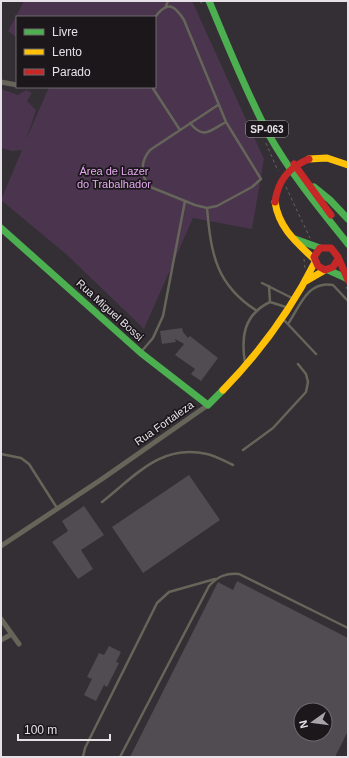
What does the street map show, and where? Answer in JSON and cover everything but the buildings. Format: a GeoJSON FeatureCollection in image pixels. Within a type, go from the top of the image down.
{"type":"FeatureCollection","features":[{"type":"Feature","properties":{"kind":"main road","name":"SP-063"},"geometry":{"type":"LineString","coordinates":[[209,1],[261,119],[280,152],[302,185],[348,244]]}},
{"type":"Feature","properties":{"kind":"main road","name":"SP-063"},"geometry":{"type":"LineString","coordinates":[[213,1],[264,118],[283,150],[348,238]]}},
{"type":"Feature","properties":{"kind":"main road"},"geometry":{"type":"LineString","coordinates":[[291,238],[320,248],[332,248],[336,253],[348,280],[318,266],[315,260],[291,238],[279,220],[275,202],[276,192],[282,178],[293,167],[309,159],[327,158],[348,165]]}},
{"type":"Feature","properties":{"kind":"main road"},"geometry":{"type":"LineString","coordinates":[[305,180],[330,200],[348,220]]}},
{"type":"Feature","properties":{"kind":"main road","name":"Rua Miguel Bossi"},"geometry":{"type":"LineString","coordinates":[[1,228],[140,352],[208,405]]}},
{"type":"Feature","properties":{"kind":"main road"},"geometry":{"type":"LineString","coordinates":[[315,260],[316,252],[320,248]]}},
{"type":"Feature","properties":{"kind":"main road"},"geometry":{"type":"LineString","coordinates":[[326,270],[333,267],[338,259]]}},
{"type":"Feature","properties":{"kind":"main road","name":"Rua Fortaleza"},"geometry":{"type":"LineString","coordinates":[[208,405],[245,366],[282,318],[306,281],[315,260]]}},
{"type":"Feature","properties":{"kind":"main road","name":"Rua Fortaleza"},"geometry":{"type":"LineString","coordinates":[[306,281],[326,270]]}},
{"type":"Feature","properties":{"kind":"street"},"geometry":{"type":"LineString","coordinates":[[1,82],[16,85]]}},
{"type":"Feature","properties":{"kind":"street","name":"Rua Fortaleza"},"geometry":{"type":"LineString","coordinates":[[2,544],[58,509],[208,405]]}},
{"type":"Feature","properties":{"kind":"street"},"geometry":{"type":"LineString","coordinates":[[1,619],[19,644]]}},
{"type":"Feature","properties":{"kind":"street"},"geometry":{"type":"LineString","coordinates":[[1,640],[12,634]]}},
{"type":"Feature","properties":{"kind":"lane"},"geometry":{"type":"LineString","coordinates":[[166,6],[168,1]]}},
{"type":"Feature","properties":{"kind":"lane"},"geometry":{"type":"LineString","coordinates":[[155,16],[162,7],[166,6],[170,6],[179,12],[184,20],[226,122],[261,179],[252,187],[217,206],[207,208],[148,186],[142,165],[144,158],[150,150],[218,105]]}},
{"type":"Feature","properties":{"kind":"lane"},"geometry":{"type":"LineString","coordinates":[[153,88],[180,130]]}},
{"type":"Feature","properties":{"kind":"lane"},"geometry":{"type":"LineString","coordinates":[[190,123],[197,132],[202,133],[226,122]]}},
{"type":"Feature","properties":{"kind":"lane"},"geometry":{"type":"LineString","coordinates":[[140,352],[153,338],[159,328],[163,316],[185,201]]}},
{"type":"Feature","properties":{"kind":"lane"},"geometry":{"type":"LineString","coordinates":[[207,208],[215,259],[222,278],[232,292],[257,311]]}},
{"type":"Feature","properties":{"kind":"lane"},"geometry":{"type":"LineString","coordinates":[[262,282],[294,300]]}},
{"type":"Feature","properties":{"kind":"lane"},"geometry":{"type":"LineString","coordinates":[[288,324],[310,290],[317,285],[333,285],[348,301]]}},
{"type":"Feature","properties":{"kind":"lane"},"geometry":{"type":"LineString","coordinates":[[269,286],[270,302]]}},
{"type":"Feature","properties":{"kind":"lane"},"geometry":{"type":"LineString","coordinates":[[245,366],[243,348],[244,329],[257,311],[270,302]]}},
{"type":"Feature","properties":{"kind":"lane"},"geometry":{"type":"LineString","coordinates":[[270,302],[289,308]]}},
{"type":"Feature","properties":{"kind":"lane"},"geometry":{"type":"LineString","coordinates":[[282,318],[316,354]]}},
{"type":"Feature","properties":{"kind":"lane"},"geometry":{"type":"LineString","coordinates":[[243,450],[273,428],[306,392],[308,382],[306,374],[298,364]]}},
{"type":"Feature","properties":{"kind":"lane"},"geometry":{"type":"LineString","coordinates":[[102,502],[154,461],[173,453],[185,452],[209,454],[233,465]]}},
{"type":"Feature","properties":{"kind":"lane"},"geometry":{"type":"LineString","coordinates":[[1,454],[15,456],[28,464],[58,509]]}},
{"type":"Feature","properties":{"kind":"lane"},"geometry":{"type":"LineString","coordinates":[[83,757],[85,748],[157,603],[169,592],[216,579],[231,573],[240,574],[348,628]]}},
{"type":"Feature","properties":{"kind":"lane"},"geometry":{"type":"LineString","coordinates":[[120,757],[209,586],[216,579]]}},
{"type":"Feature","properties":{"kind":"path"},"geometry":{"type":"LineString","coordinates":[[200,1],[204,8]]}},
{"type":"Feature","properties":{"kind":"path"},"geometry":{"type":"LineString","coordinates":[[265,143],[280,175]]}},
{"type":"Feature","properties":{"kind":"path"},"geometry":{"type":"LineString","coordinates":[[284,182],[310,235],[310,244]]}},
{"type":"Feature","properties":{"kind":"path"},"geometry":{"type":"LineString","coordinates":[[306,252],[303,258],[305,269],[310,273]]}},
{"type":"Feature","properties":{"kind":"path"},"geometry":{"type":"LineString","coordinates":[[345,285],[348,290]]}},
{"type":"Feature","properties":{"kind":"green space","name":"Área de Lazer do Trabalhador"},"geometry":{"type":"Polygon","coordinates":[[[24,1],[192,1],[264,159],[252,229],[193,218],[144,329],[66,254],[1,200],[22,150],[12,151],[1,148],[1,89],[18,95],[26,90],[32,93],[27,101],[36,110],[26,140],[49,88],[156,88],[156,16],[16,16],[24,1]]]}},
{"type":"Feature","properties":{"kind":"green space","name":"Área de Lazer do Trabalhador"},"geometry":{"type":"Polygon","coordinates":[[[16,16],[16,37],[8,31],[16,16]]]}},
{"type":"Feature","properties":{"kind":"traffic: fast"},"geometry":{"type":"LineString","coordinates":[[209,1],[245,86],[269,135],[296,177],[348,244]]}},
{"type":"Feature","properties":{"kind":"traffic: fast"},"geometry":{"type":"LineString","coordinates":[[314,187],[330,200],[348,219]]}},
{"type":"Feature","properties":{"kind":"traffic: fast"},"geometry":{"type":"LineString","coordinates":[[1,228],[141,353],[208,405],[223,390]]}},
{"type":"Feature","properties":{"kind":"traffic: fast"},"geometry":{"type":"LineString","coordinates":[[295,239],[320,248]]}},
{"type":"Feature","properties":{"kind":"traffic: fast"},"geometry":{"type":"LineString","coordinates":[[328,270],[348,279]]}},
{"type":"Feature","properties":{"kind":"traffic: slow"},"geometry":{"type":"LineString","coordinates":[[309,159],[327,158],[348,165]]}},
{"type":"Feature","properties":{"kind":"traffic: slow"},"geometry":{"type":"LineString","coordinates":[[275,202],[284,227],[314,259]]}},
{"type":"Feature","properties":{"kind":"traffic: slow"},"geometry":{"type":"LineString","coordinates":[[223,390],[250,361],[274,330],[296,297],[315,262]]}},
{"type":"Feature","properties":{"kind":"traffic: slow"},"geometry":{"type":"LineString","coordinates":[[306,281],[325,270]]}},
{"type":"Feature","properties":{"kind":"traffic: jam"},"geometry":{"type":"LineString","coordinates":[[275,202],[279,187],[286,175],[290,170],[309,159]]}},
{"type":"Feature","properties":{"kind":"traffic: jam"},"geometry":{"type":"LineString","coordinates":[[294,164],[331,215]]}},
{"type":"Feature","properties":{"kind":"traffic: jam"},"geometry":{"type":"LineString","coordinates":[[338,259],[333,267],[325,270],[318,266],[314,257],[320,248],[331,248],[338,257],[348,280]]}}]}
